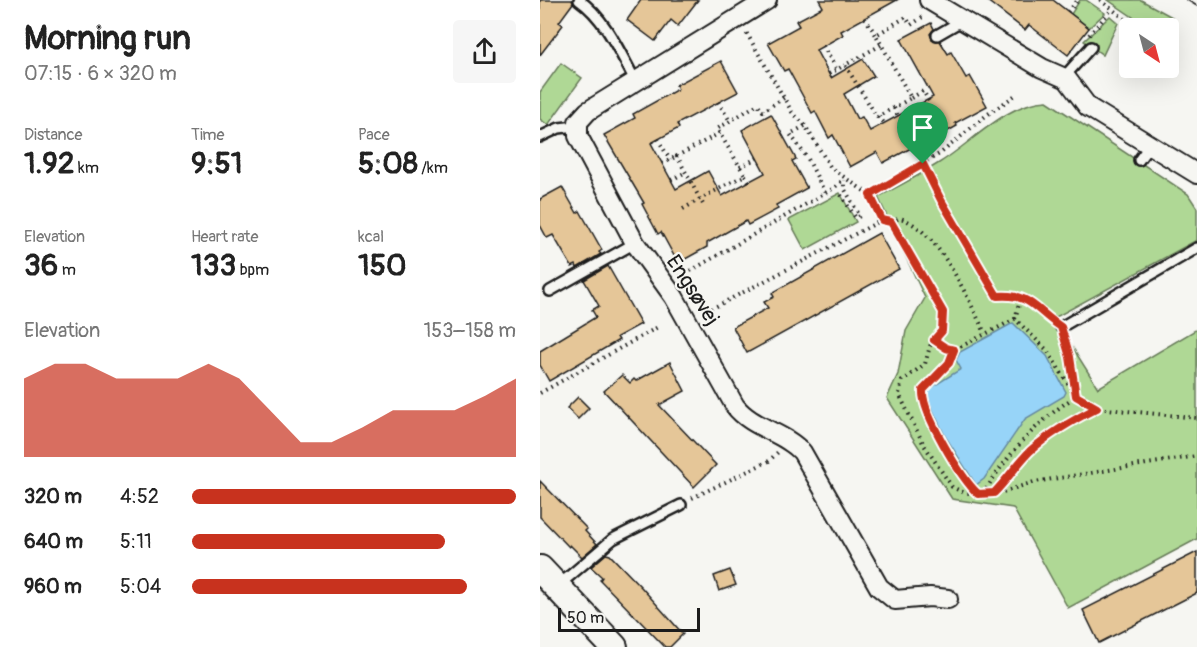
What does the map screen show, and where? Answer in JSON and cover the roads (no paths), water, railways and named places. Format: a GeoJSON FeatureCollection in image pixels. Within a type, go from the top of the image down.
{"type":"FeatureCollection","features":[{"type":"Feature","properties":{"kind":"street"},"geometry":{"type":"LineString","coordinates":[[576,126],[580,118],[588,111],[767,0]]}},
{"type":"Feature","properties":{"kind":"street"},"geometry":{"type":"LineString","coordinates":[[934,3],[1042,68],[1064,77],[1088,107],[1145,152],[1197,174]]}},
{"type":"Feature","properties":{"kind":"street","name":"Engsøvej"},"geometry":{"type":"LineString","coordinates":[[576,126],[581,143],[635,243],[666,285],[737,410],[786,439],[805,455],[884,593],[901,601],[930,597],[948,599]]}},
{"type":"Feature","properties":{"kind":"street"},"geometry":{"type":"LineString","coordinates":[[548,578],[614,647]]}},
{"type":"Feature","properties":{"kind":"lane"},"geometry":{"type":"LineString","coordinates":[[579,0],[592,9],[604,26],[636,82]]}},
{"type":"Feature","properties":{"kind":"lane"},"geometry":{"type":"LineString","coordinates":[[937,35],[963,20]]}},
{"type":"Feature","properties":{"kind":"lane"},"geometry":{"type":"LineString","coordinates":[[1064,77],[1091,47]]}},
{"type":"Feature","properties":{"kind":"lane"},"geometry":{"type":"LineString","coordinates":[[540,137],[560,128],[576,126]]}},
{"type":"Feature","properties":{"kind":"lane"},"geometry":{"type":"LineString","coordinates":[[550,291],[635,243]]}},
{"type":"Feature","properties":{"kind":"lane"},"geometry":{"type":"LineString","coordinates":[[1061,327],[1197,248]]}},
{"type":"Feature","properties":{"kind":"lane"},"geometry":{"type":"LineString","coordinates":[[548,578],[613,539],[681,505]]}},
{"type":"Feature","properties":{"kind":"water"},"geometry":{"type":"Polygon","coordinates":[[[1013,323],[1047,356],[1066,392],[1064,396],[1025,419],[984,479],[976,485],[945,436],[924,392],[961,369],[956,360],[960,352],[1013,323]]]}},
{"type":"Feature","properties":{"kind":"tram line"},"geometry":{"type":"LineString","coordinates":[[1187,0],[1197,6]]}}]}
